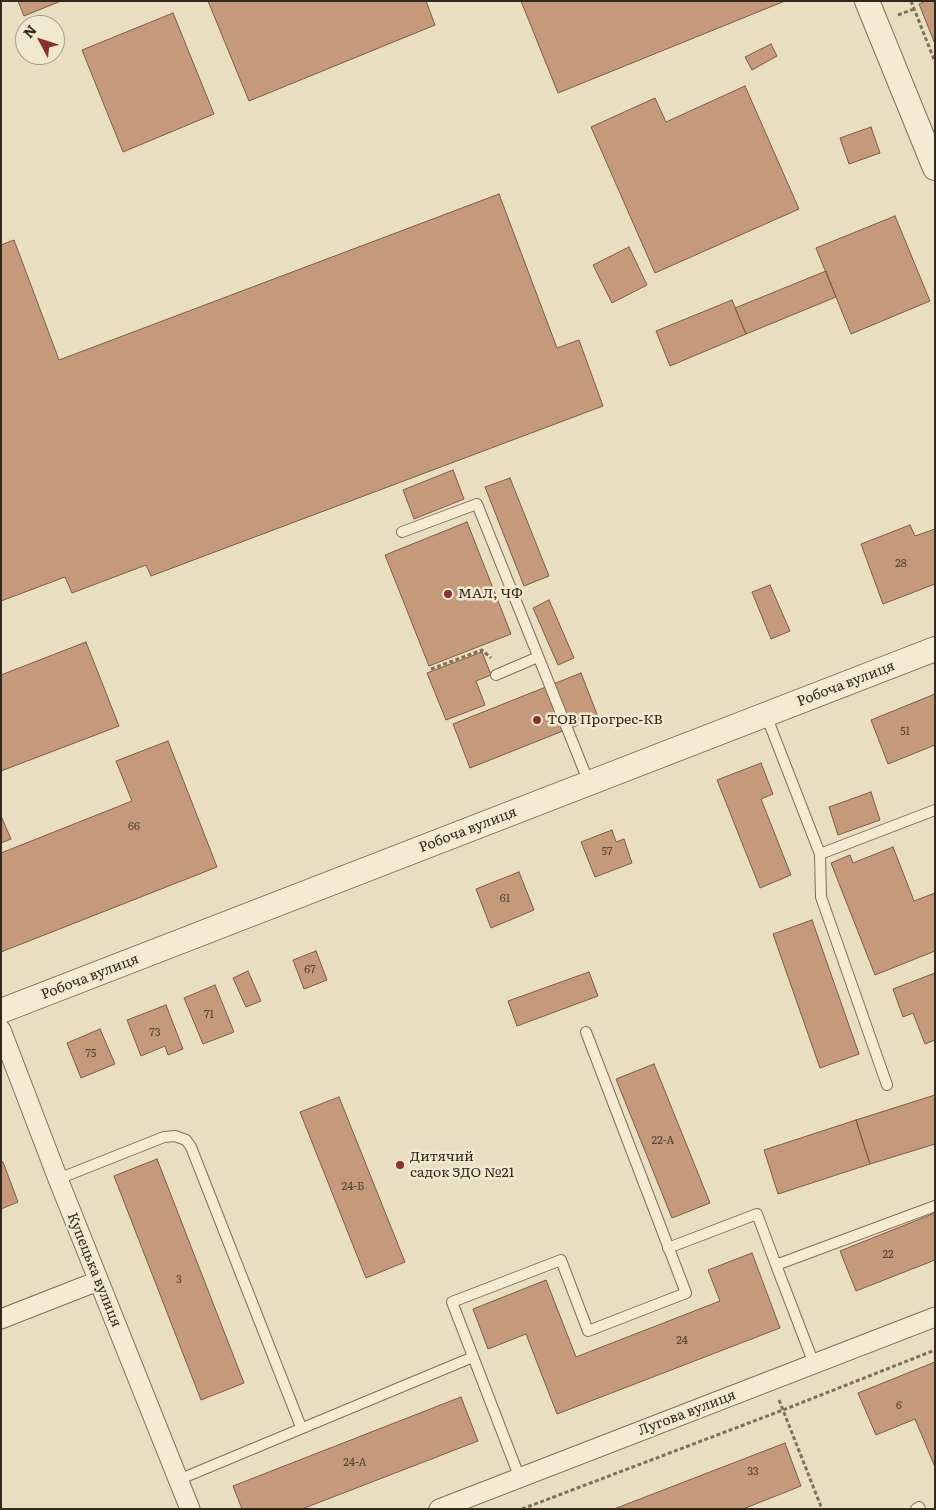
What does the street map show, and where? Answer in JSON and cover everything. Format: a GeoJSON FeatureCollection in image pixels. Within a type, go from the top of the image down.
{"type":"FeatureCollection","features":[{"type":"Feature","properties":{"kind":"street"},"geometry":{"type":"LineString","coordinates":[[868,1],[935,168]]}},
{"type":"Feature","properties":{"kind":"street","name":"Робоча вулиця"},"geometry":{"type":"LineString","coordinates":[[1,1012],[935,649]]}},
{"type":"Feature","properties":{"kind":"street","name":"Купецька вулиця"},"geometry":{"type":"LineString","coordinates":[[1,1030],[98,1281],[190,1509]]}},
{"type":"Feature","properties":{"kind":"street"},"geometry":{"type":"LineString","coordinates":[[1,1319],[98,1281]]}},
{"type":"Feature","properties":{"kind":"street","name":"Лугова вулиця"},"geometry":{"type":"LineString","coordinates":[[439,1509],[519,1476],[935,1317]]}},
{"type":"Feature","properties":{"kind":"lane"},"geometry":{"type":"LineString","coordinates":[[402,532],[477,504],[589,783]]}},
{"type":"Feature","properties":{"kind":"lane"},"geometry":{"type":"LineString","coordinates":[[496,675],[538,657]]}},
{"type":"Feature","properties":{"kind":"lane"},"geometry":{"type":"LineString","coordinates":[[766,716],[820,854],[821,897],[888,1085]]}},
{"type":"Feature","properties":{"kind":"lane"},"geometry":{"type":"LineString","coordinates":[[820,854],[935,810]]}},
{"type":"Feature","properties":{"kind":"lane"},"geometry":{"type":"LineString","coordinates":[[519,1476],[452,1302],[561,1260],[588,1332],[686,1294],[586,1032]]}},
{"type":"Feature","properties":{"kind":"lane"},"geometry":{"type":"LineString","coordinates":[[58,1179],[164,1137],[175,1136],[186,1140],[191,1147],[301,1427]]}},
{"type":"Feature","properties":{"kind":"lane"},"geometry":{"type":"LineString","coordinates":[[776,1265],[935,1206]]}},
{"type":"Feature","properties":{"kind":"lane"},"geometry":{"type":"LineString","coordinates":[[668,1248],[757,1214],[814,1364]]}},
{"type":"Feature","properties":{"kind":"lane"},"geometry":{"type":"LineString","coordinates":[[178,1480],[473,1356]]}},
{"type":"Feature","properties":{"kind":"path"},"geometry":{"type":"LineString","coordinates":[[911,1],[935,62]]}},
{"type":"Feature","properties":{"kind":"path"},"geometry":{"type":"LineString","coordinates":[[431,669],[482,650],[506,670]]}},
{"type":"Feature","properties":{"kind":"path"},"geometry":{"type":"LineString","coordinates":[[522,1509],[935,1350]]}},
{"type":"Feature","properties":{"kind":"path"},"geometry":{"type":"LineString","coordinates":[[771,1381],[822,1509]]}},
{"type":"Feature","properties":{"kind":"building"},"geometry":{"type":"Polygon","coordinates":[[[18,1],[61,1],[26,15],[24,15],[18,1]]]}},
{"type":"Feature","properties":{"kind":"building"},"geometry":{"type":"Polygon","coordinates":[[[208,1],[426,1],[435,25],[249,101],[208,1]]]}},
{"type":"Feature","properties":{"kind":"building"},"geometry":{"type":"Polygon","coordinates":[[[521,1],[785,1],[558,93],[521,1]]]}},
{"type":"Feature","properties":{"kind":"building"},"geometry":{"type":"Polygon","coordinates":[[[926,1],[935,1],[935,44],[919,4],[926,1]]]}},
{"type":"Feature","properties":{"kind":"building"},"geometry":{"type":"Polygon","coordinates":[[[173,13],[214,114],[123,152],[82,50],[173,13]]]}},
{"type":"Feature","properties":{"kind":"building"},"geometry":{"type":"Polygon","coordinates":[[[771,44],[777,56],[752,70],[745,57],[771,44]]]}},
{"type":"Feature","properties":{"kind":"building"},"geometry":{"type":"Polygon","coordinates":[[[745,86],[799,209],[655,273],[591,127],[655,98],[666,122],[745,86]]]}},
{"type":"Feature","properties":{"kind":"building"},"geometry":{"type":"Polygon","coordinates":[[[871,127],[880,153],[849,164],[840,138],[871,127]]]}},
{"type":"Feature","properties":{"kind":"building"},"geometry":{"type":"Polygon","coordinates":[[[499,194],[557,348],[579,340],[603,406],[151,576],[146,565],[72,593],[65,577],[1,601],[1,245],[14,240],[59,360],[499,194]]]}},
{"type":"Feature","properties":{"kind":"building"},"geometry":{"type":"Polygon","coordinates":[[[895,216],[930,301],[851,334],[816,248],[895,216]]]}},
{"type":"Feature","properties":{"kind":"building"},"geometry":{"type":"Polygon","coordinates":[[[629,247],[647,285],[612,303],[593,265],[629,247]]]}},
{"type":"Feature","properties":{"kind":"building"},"geometry":{"type":"Polygon","coordinates":[[[826,271],[836,297],[746,334],[735,308],[826,271]]]}},
{"type":"Feature","properties":{"kind":"building"},"geometry":{"type":"Polygon","coordinates":[[[732,300],[746,334],[670,366],[656,331],[732,300]]]}},
{"type":"Feature","properties":{"kind":"building"},"geometry":{"type":"Polygon","coordinates":[[[453,470],[464,499],[414,519],[403,490],[453,470]]]}},
{"type":"Feature","properties":{"kind":"building"},"geometry":{"type":"Polygon","coordinates":[[[510,478],[549,576],[524,586],[485,487],[510,478]]]}},
{"type":"Feature","properties":{"kind":"building","name":"МАЛ, ЧФ"},"geometry":{"type":"Polygon","coordinates":[[[467,522],[511,634],[429,666],[385,555],[467,522]]]}},
{"type":"Feature","properties":{"kind":"building"},"geometry":{"type":"Polygon","coordinates":[[[910,525],[915,536],[935,529],[935,584],[883,604],[861,544],[910,525]]]}},
{"type":"Feature","properties":{"kind":"building"},"geometry":{"type":"Polygon","coordinates":[[[770,585],[790,631],[771,639],[752,592],[770,585]]]}},
{"type":"Feature","properties":{"kind":"building"},"geometry":{"type":"Polygon","coordinates":[[[549,600],[574,658],[558,665],[533,608],[549,600]]]}},
{"type":"Feature","properties":{"kind":"building"},"geometry":{"type":"Polygon","coordinates":[[[86,642],[119,726],[1,771],[1,675],[86,642]]]}},
{"type":"Feature","properties":{"kind":"building"},"geometry":{"type":"Polygon","coordinates":[[[482,652],[491,675],[476,681],[485,705],[446,720],[427,673],[482,652]]]}},
{"type":"Feature","properties":{"kind":"building"},"geometry":{"type":"Polygon","coordinates":[[[581,673],[598,717],[470,768],[453,724],[581,673]]]}},
{"type":"Feature","properties":{"kind":"building"},"geometry":{"type":"Polygon","coordinates":[[[935,694],[935,745],[888,764],[871,720],[935,694]]]}},
{"type":"Feature","properties":{"kind":"building"},"geometry":{"type":"Polygon","coordinates":[[[168,741],[217,867],[1,952],[1,853],[132,801],[116,761],[168,741]]]}},
{"type":"Feature","properties":{"kind":"building"},"geometry":{"type":"Polygon","coordinates":[[[761,763],[773,794],[761,799],[791,875],[760,888],[717,780],[761,763]]]}},
{"type":"Feature","properties":{"kind":"building"},"geometry":{"type":"Polygon","coordinates":[[[871,792],[880,820],[838,835],[829,807],[871,792]]]}},
{"type":"Feature","properties":{"kind":"building"},"geometry":{"type":"Polygon","coordinates":[[[1,816],[11,839],[1,843],[1,816]]]}},
{"type":"Feature","properties":{"kind":"building"},"geometry":{"type":"Polygon","coordinates":[[[612,830],[616,842],[624,839],[632,863],[595,877],[581,842],[612,830]]]}},
{"type":"Feature","properties":{"kind":"building"},"geometry":{"type":"Polygon","coordinates":[[[893,847],[914,901],[935,893],[935,951],[875,975],[831,863],[850,855],[853,863],[893,847]]]}},
{"type":"Feature","properties":{"kind":"building"},"geometry":{"type":"Polygon","coordinates":[[[519,872],[534,910],[491,928],[476,889],[519,872]]]}},
{"type":"Feature","properties":{"kind":"building"},"geometry":{"type":"Polygon","coordinates":[[[812,920],[859,1054],[820,1068],[773,934],[812,920]]]}},
{"type":"Feature","properties":{"kind":"building"},"geometry":{"type":"Polygon","coordinates":[[[316,951],[327,980],[304,989],[293,960],[316,951]]]}},
{"type":"Feature","properties":{"kind":"building"},"geometry":{"type":"Polygon","coordinates":[[[248,971],[261,1001],[246,1007],[233,978],[248,971]]]}},
{"type":"Feature","properties":{"kind":"building"},"geometry":{"type":"Polygon","coordinates":[[[589,972],[598,996],[517,1026],[508,1001],[589,972]]]}},
{"type":"Feature","properties":{"kind":"building"},"geometry":{"type":"Polygon","coordinates":[[[935,973],[935,1040],[925,1044],[913,1013],[903,1017],[893,989],[935,973]]]}},
{"type":"Feature","properties":{"kind":"building"},"geometry":{"type":"Polygon","coordinates":[[[215,985],[234,1032],[203,1044],[184,998],[215,985]]]}},
{"type":"Feature","properties":{"kind":"building"},"geometry":{"type":"Polygon","coordinates":[[[166,1005],[183,1049],[168,1055],[165,1046],[141,1056],[127,1020],[166,1005]]]}},
{"type":"Feature","properties":{"kind":"building"},"geometry":{"type":"Polygon","coordinates":[[[100,1029],[115,1064],[81,1078],[67,1043],[100,1029]]]}},
{"type":"Feature","properties":{"kind":"building"},"geometry":{"type":"Polygon","coordinates":[[[654,1064],[710,1203],[672,1218],[616,1079],[654,1064]]]}},
{"type":"Feature","properties":{"kind":"building"},"geometry":{"type":"Polygon","coordinates":[[[935,1095],[935,1144],[870,1164],[856,1120],[935,1095]]]}},
{"type":"Feature","properties":{"kind":"building"},"geometry":{"type":"Polygon","coordinates":[[[339,1097],[405,1262],[366,1278],[300,1112],[339,1097]]]}},
{"type":"Feature","properties":{"kind":"building"},"geometry":{"type":"Polygon","coordinates":[[[856,1120],[870,1164],[778,1194],[764,1150],[856,1120]]]}},
{"type":"Feature","properties":{"kind":"building"},"geometry":{"type":"Polygon","coordinates":[[[157,1159],[244,1383],[201,1400],[114,1176],[157,1159]]]}},
{"type":"Feature","properties":{"kind":"building"},"geometry":{"type":"Polygon","coordinates":[[[1,1162],[3,1162],[18,1202],[1,1209],[1,1162]]]}},
{"type":"Feature","properties":{"kind":"building"},"geometry":{"type":"Polygon","coordinates":[[[935,1213],[935,1260],[856,1291],[840,1251],[935,1213]]]}},
{"type":"Feature","properties":{"kind":"building"},"geometry":{"type":"Polygon","coordinates":[[[752,1253],[780,1328],[557,1414],[526,1334],[488,1349],[473,1309],[546,1280],[576,1357],[720,1301],[708,1270],[752,1253]]]}},
{"type":"Feature","properties":{"kind":"building"},"geometry":{"type":"Polygon","coordinates":[[[935,1362],[935,1467],[915,1419],[876,1435],[858,1393],[935,1362]]]}},
{"type":"Feature","properties":{"kind":"building"},"geometry":{"type":"Polygon","coordinates":[[[461,1397],[478,1441],[302,1509],[242,1509],[233,1486],[461,1397]]]}},
{"type":"Feature","properties":{"kind":"building"},"geometry":{"type":"Polygon","coordinates":[[[785,1443],[801,1486],[743,1509],[614,1509],[785,1443]]]}},
{"type":"Feature","properties":{"kind":"place","name":"МАЛ, ЧФ"},"geometry":{"type":"Point","coordinates":[448,594]}},
{"type":"Feature","properties":{"kind":"place","name":"ТОВ Прогрес-КВ"},"geometry":{"type":"Point","coordinates":[537,720]}},
{"type":"Feature","properties":{"kind":"place","name":"Дитячий садок ЗДО №21"},"geometry":{"type":"Point","coordinates":[400,1165]}}]}
